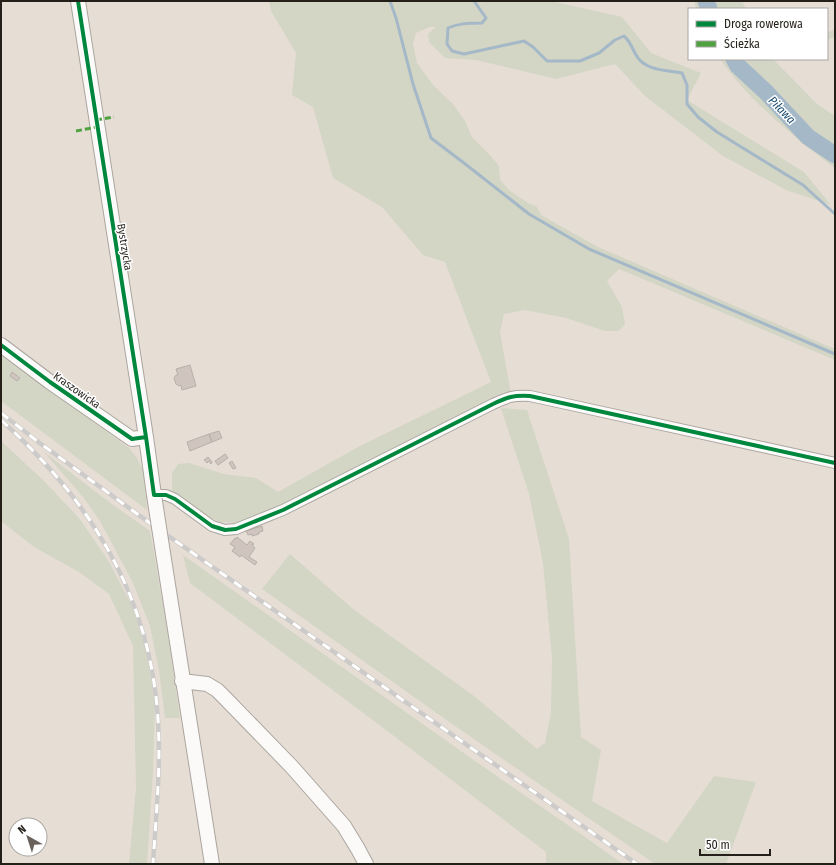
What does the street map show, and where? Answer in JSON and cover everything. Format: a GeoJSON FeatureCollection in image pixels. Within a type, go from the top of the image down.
{"type":"FeatureCollection","features":[{"type":"Feature","properties":{"kind":"street","name":"Bystrzycka"},"geometry":{"type":"LineString","coordinates":[[78,1],[146,437],[182,680],[212,864]]}},
{"type":"Feature","properties":{"kind":"street","name":"Kraszowicka"},"geometry":{"type":"LineString","coordinates":[[1,345],[50,382],[132,439],[146,437]]}},
{"type":"Feature","properties":{"kind":"street"},"geometry":{"type":"LineString","coordinates":[[154,495],[166,495],[176,499],[212,526],[225,530],[236,529],[283,510],[504,398],[515,396],[530,396],[835,463]]}},
{"type":"Feature","properties":{"kind":"street"},"geometry":{"type":"LineString","coordinates":[[182,680],[207,684],[217,690],[292,767],[344,826],[366,864]]}},
{"type":"Feature","properties":{"kind":"green space"},"geometry":{"type":"Polygon","coordinates":[[[269,1],[551,1],[622,17],[651,53],[701,73],[687,100],[804,172],[831,205],[786,190],[723,156],[645,96],[615,64],[556,79],[476,60],[445,58],[429,42],[428,34],[436,27],[430,27],[416,33],[413,44],[417,63],[434,86],[453,104],[465,121],[472,137],[499,166],[500,180],[509,190],[528,203],[537,207],[541,215],[598,247],[835,349],[835,360],[619,269],[607,281],[622,307],[625,324],[619,331],[605,331],[566,318],[525,310],[504,314],[500,332],[511,394],[504,392],[448,422],[298,496],[260,517],[236,523],[220,522],[204,515],[172,492],[172,473],[178,464],[189,463],[224,474],[256,478],[278,492],[358,447],[491,382],[445,262],[423,255],[382,207],[333,178],[313,107],[292,95],[296,53],[271,11],[269,1]]]}},
{"type":"Feature","properties":{"kind":"green space"},"geometry":{"type":"Polygon","coordinates":[[[694,1],[742,1],[746,8],[696,8],[694,1]]]}},
{"type":"Feature","properties":{"kind":"green space"},"geometry":{"type":"Polygon","coordinates":[[[835,29],[835,37],[828,40],[828,32],[835,29]]]}},
{"type":"Feature","properties":{"kind":"green space"},"geometry":{"type":"Polygon","coordinates":[[[721,60],[774,60],[817,104],[835,116],[835,168],[771,116],[731,74],[721,60]]]}},
{"type":"Feature","properties":{"kind":"green space"},"geometry":{"type":"Polygon","coordinates":[[[1,353],[129,448],[137,458],[143,470],[147,510],[1,401],[1,353]]]}},
{"type":"Feature","properties":{"kind":"green space"},"geometry":{"type":"Polygon","coordinates":[[[501,408],[527,410],[569,539],[581,737],[601,750],[592,801],[667,843],[714,776],[756,782],[726,864],[655,864],[445,719],[262,589],[290,554],[353,609],[474,696],[537,749],[545,743],[551,712],[552,658],[543,563],[529,494],[501,408]]]}},
{"type":"Feature","properties":{"kind":"green space"},"geometry":{"type":"Polygon","coordinates":[[[1,441],[43,480],[79,518],[108,560],[131,604],[146,648],[155,704],[153,772],[147,864],[129,864],[136,788],[133,646],[109,594],[79,572],[34,547],[1,521],[1,441]]]}},
{"type":"Feature","properties":{"kind":"green space"},"geometry":{"type":"Polygon","coordinates":[[[44,452],[109,502],[150,531],[167,629],[180,718],[165,718],[159,670],[150,626],[133,583],[100,521],[83,497],[44,452]]]}},
{"type":"Feature","properties":{"kind":"green space"},"geometry":{"type":"Polygon","coordinates":[[[183,555],[623,864],[546,864],[546,852],[190,583],[183,555]]]}},
{"type":"Feature","properties":{"kind":"building"},"geometry":{"type":"Polygon","coordinates":[[[190,365],[196,386],[182,390],[181,385],[179,386],[176,384],[174,378],[178,375],[176,369],[190,365]]]}},
{"type":"Feature","properties":{"kind":"building"},"geometry":{"type":"Polygon","coordinates":[[[12,372],[20,378],[17,381],[10,376],[12,372]]]}},
{"type":"Feature","properties":{"kind":"building"},"geometry":{"type":"Polygon","coordinates":[[[219,431],[222,438],[212,442],[209,434],[219,431]]]}},
{"type":"Feature","properties":{"kind":"building"},"geometry":{"type":"Polygon","coordinates":[[[209,434],[212,442],[190,451],[187,442],[209,434]]]}},
{"type":"Feature","properties":{"kind":"building"},"geometry":{"type":"Polygon","coordinates":[[[225,454],[228,458],[218,465],[215,461],[225,454]]]}},
{"type":"Feature","properties":{"kind":"building"},"geometry":{"type":"Polygon","coordinates":[[[208,457],[212,462],[211,464],[209,461],[207,463],[204,460],[208,457]]]}},
{"type":"Feature","properties":{"kind":"building"},"geometry":{"type":"Polygon","coordinates":[[[232,461],[236,468],[233,469],[229,463],[232,461]]]}},
{"type":"Feature","properties":{"kind":"building"},"geometry":{"type":"Polygon","coordinates":[[[262,526],[263,531],[259,532],[259,534],[252,536],[252,534],[248,535],[246,531],[262,526]]]}},
{"type":"Feature","properties":{"kind":"building"},"geometry":{"type":"Polygon","coordinates":[[[237,537],[247,545],[250,541],[254,544],[252,545],[255,548],[249,557],[257,562],[255,565],[241,555],[240,557],[232,551],[235,547],[230,544],[237,537]]]}},
{"type":"Feature","properties":{"kind":"waterway"},"geometry":{"type":"LineString","coordinates":[[390,1],[396,18],[413,84],[431,138],[529,214],[589,249],[835,354]]}},
{"type":"Feature","properties":{"kind":"waterway"},"geometry":{"type":"LineString","coordinates":[[474,1],[486,18],[482,23],[460,24],[448,28],[447,44],[452,51],[464,54],[524,41],[533,47],[547,61],[580,61],[599,53],[615,40],[624,36],[636,55],[645,64],[656,69],[682,73],[687,85],[687,104],[698,117],[717,132],[803,185],[835,214]]}},
{"type":"Feature","properties":{"kind":"waterway","name":"Piława"},"geometry":{"type":"LineString","coordinates":[[706,1],[709,8]]}},
{"type":"Feature","properties":{"kind":"waterway","name":"Piława"},"geometry":{"type":"LineString","coordinates":[[735,60],[738,66],[766,92],[808,137],[835,155]]}},
{"type":"Feature","properties":{"kind":"railway"},"geometry":{"type":"LineString","coordinates":[[1,413],[147,521],[637,864]]}},
{"type":"Feature","properties":{"kind":"railway"},"geometry":{"type":"LineString","coordinates":[[1,420],[33,451],[62,484],[88,518],[110,554],[129,592],[143,632],[153,674],[159,737],[159,773],[153,864]]}},
{"type":"Feature","properties":{"kind":"marked path"},"geometry":{"type":"LineString","coordinates":[[96,120],[114,117]]}},
{"type":"Feature","properties":{"kind":"marked path"},"geometry":{"type":"LineString","coordinates":[[76,131],[97,127]]}},
{"type":"Feature","properties":{"kind":"cycle path"},"geometry":{"type":"LineString","coordinates":[[78,1],[154,495],[166,495],[175,499],[212,526],[225,530],[236,529],[283,510],[493,404],[515,396],[530,396],[835,463]]}},
{"type":"Feature","properties":{"kind":"cycle path"},"geometry":{"type":"LineString","coordinates":[[1,345],[50,382],[132,439],[146,437]]}}]}
